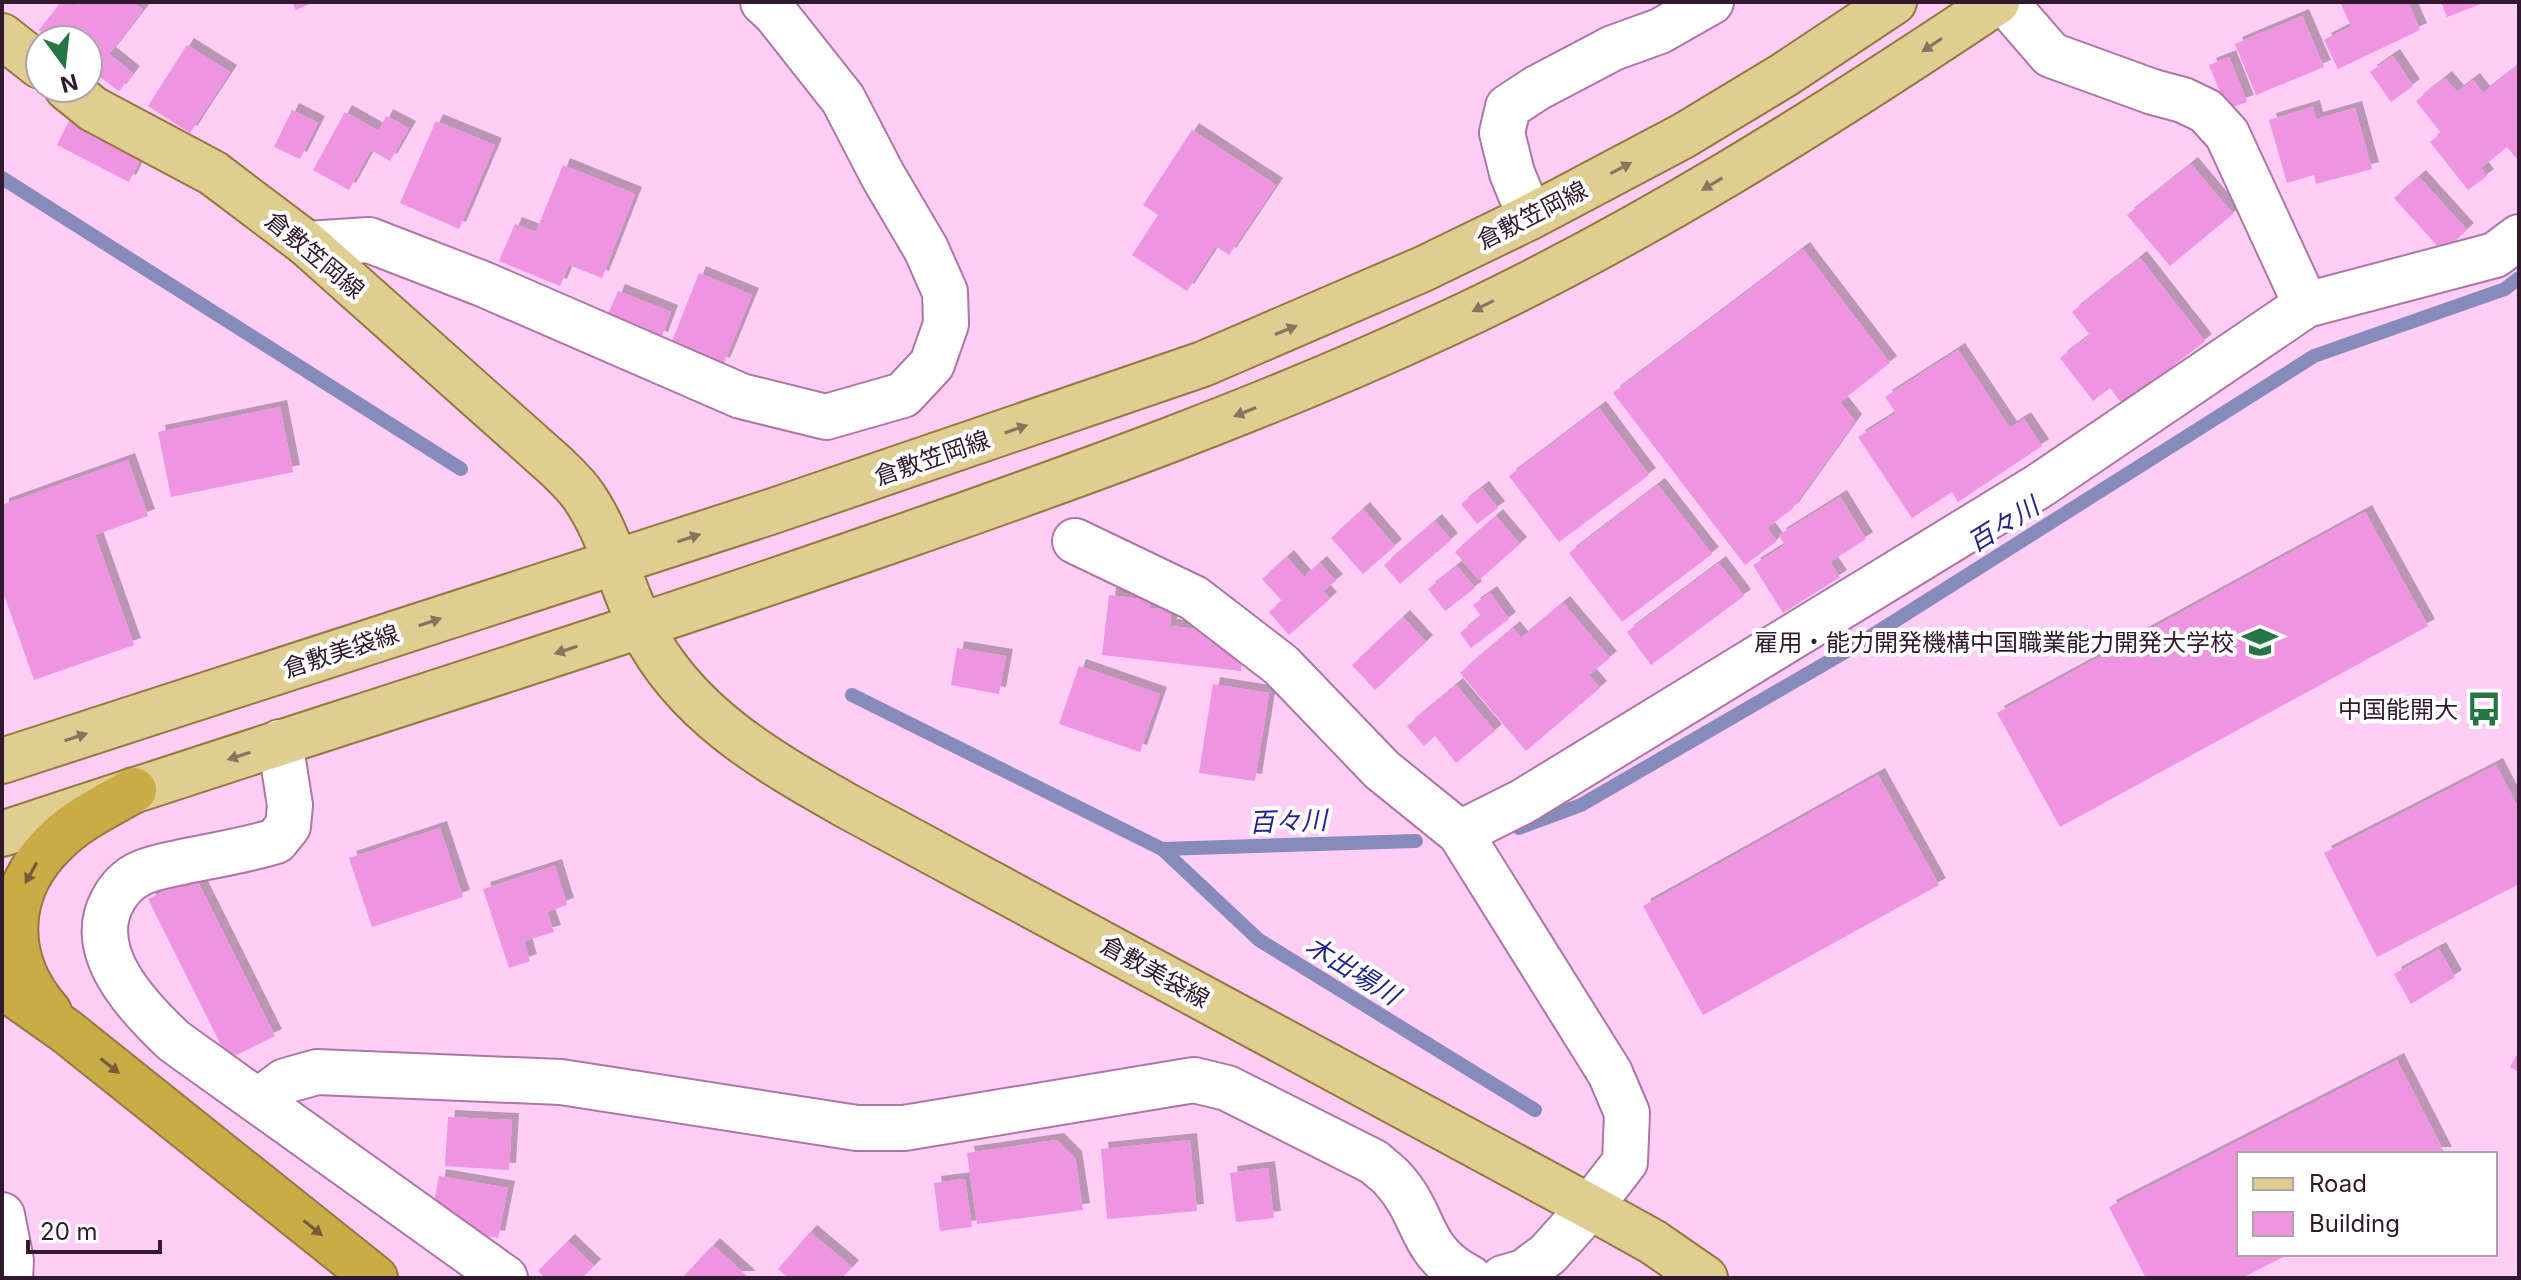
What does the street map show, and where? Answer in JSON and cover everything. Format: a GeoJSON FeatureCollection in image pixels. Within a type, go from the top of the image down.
{"type":"FeatureCollection","features":[{"type":"Feature","properties":{"kind":"highway"},"geometry":{"type":"LineString","coordinates":[[66,1031],[40,1002],[26,977],[16,947],[14,918],[22,888],[38,860],[57,839],[134,790]]}},
{"type":"Feature","properties":{"kind":"highway"},"geometry":{"type":"LineString","coordinates":[[2,986],[66,1031],[375,1278]]}},
{"type":"Feature","properties":{"kind":"main road","name":"倉敷笠岡線"},"geometry":{"type":"LineString","coordinates":[[87,104],[213,173],[307,244],[557,467],[582,493],[615,562],[1203,364],[1381,289],[1530,217],[1683,136],[1784,75],[1894,2]]}},
{"type":"Feature","properties":{"kind":"main road"},"geometry":{"type":"LineString","coordinates":[[2,834],[641,626],[1117,462],[1320,381],[1447,324],[1707,187],[1811,124],[1997,2]]}},
{"type":"Feature","properties":{"kind":"main road"},"geometry":{"type":"LineString","coordinates":[[2,36],[24,53]]}},
{"type":"Feature","properties":{"kind":"main road","name":"倉敷美袋線"},"geometry":{"type":"LineString","coordinates":[[2,761],[615,562],[641,626],[675,682],[721,727],[776,766],[1590,1207],[1653,1242],[1705,1278]]}},
{"type":"Feature","properties":{"kind":"street"},"geometry":{"type":"LineString","coordinates":[[307,244],[369,240],[483,284],[741,396],[826,417],[903,395],[932,364],[946,324],[945,292],[926,249],[843,99],[763,2]]}},
{"type":"Feature","properties":{"kind":"street"},"geometry":{"type":"LineString","coordinates":[[1530,217],[1512,173],[1502,133],[1508,107],[1600,54],[1660,31],[1711,2]]}},
{"type":"Feature","properties":{"kind":"street"},"geometry":{"type":"LineString","coordinates":[[2005,2],[2051,55],[2183,100],[2206,111],[2227,134],[2306,305]]}},
{"type":"Feature","properties":{"kind":"street"},"geometry":{"type":"LineString","coordinates":[[1460,833],[1522,802],[2039,486],[2306,305],[2495,255],[2519,237]]}},
{"type":"Feature","properties":{"kind":"street"},"geometry":{"type":"LineString","coordinates":[[1075,541],[1194,598],[1206,607],[1281,665],[1382,770],[1460,833],[1610,1073],[1627,1113],[1625,1162],[1548,1254],[1524,1272],[1503,1278]]}},
{"type":"Feature","properties":{"kind":"street"},"geometry":{"type":"LineString","coordinates":[[280,742],[290,805],[288,826],[276,841],[138,874],[120,887],[109,908],[104,930],[108,952],[123,983],[143,1012],[174,1041],[505,1278]]}},
{"type":"Feature","properties":{"kind":"street"},"geometry":{"type":"LineString","coordinates":[[258,1101],[285,1081],[317,1072],[561,1082],[857,1128],[904,1128],[1194,1080],[1227,1088],[1374,1162],[1393,1179],[1409,1202],[1432,1250],[1449,1267],[1470,1278]]}},
{"type":"Feature","properties":{"kind":"street"},"geometry":{"type":"LineString","coordinates":[[2,1215],[11,1261],[10,1278]]}},
{"type":"Feature","properties":{"kind":"building"},"geometry":{"type":"Polygon","coordinates":[[[61,2],[73,6],[77,2],[133,2],[143,10],[109,54],[133,73],[119,91],[104,80],[104,24],[44,24],[61,2]]]}},
{"type":"Feature","properties":{"kind":"building"},"geometry":{"type":"Polygon","coordinates":[[[292,2],[314,2],[296,10],[292,2]]]}},
{"type":"Feature","properties":{"kind":"building"},"geometry":{"type":"Polygon","coordinates":[[[2340,2],[2408,2],[2420,30],[2338,69],[2324,40],[2351,26],[2340,2]]]}},
{"type":"Feature","properties":{"kind":"building"},"geometry":{"type":"Polygon","coordinates":[[[2441,2],[2486,2],[2447,17],[2441,2]]]}},
{"type":"Feature","properties":{"kind":"building"},"geometry":{"type":"Polygon","coordinates":[[[2302,16],[2324,67],[2256,95],[2235,44],[2302,16]]]}},
{"type":"Feature","properties":{"kind":"building"},"geometry":{"type":"Polygon","coordinates":[[[187,45],[230,72],[190,133],[148,106],[187,45]]]}},
{"type":"Feature","properties":{"kind":"building"},"geometry":{"type":"Polygon","coordinates":[[[2393,56],[2413,86],[2391,102],[2370,72],[2393,56]]]}},
{"type":"Feature","properties":{"kind":"building"},"geometry":{"type":"Polygon","coordinates":[[[2229,57],[2247,102],[2227,109],[2209,65],[2229,57]]]}},
{"type":"Feature","properties":{"kind":"building"},"geometry":{"type":"Polygon","coordinates":[[[2519,65],[2519,155],[2516,158],[2507,147],[2481,168],[2487,176],[2468,190],[2430,142],[2441,133],[2416,101],[2445,78],[2457,92],[2473,80],[2483,93],[2519,65]]]}},
{"type":"Feature","properties":{"kind":"building"},"geometry":{"type":"Polygon","coordinates":[[[2313,107],[2316,119],[2355,108],[2372,169],[2316,184],[2314,175],[2287,183],[2269,120],[2313,107]]]}},
{"type":"Feature","properties":{"kind":"building"},"geometry":{"type":"Polygon","coordinates":[[[292,110],[318,123],[300,159],[274,147],[292,110]]]}},
{"type":"Feature","properties":{"kind":"building"},"geometry":{"type":"Polygon","coordinates":[[[345,112],[379,131],[386,116],[409,128],[390,161],[371,150],[349,190],[313,170],[345,112]]]}},
{"type":"Feature","properties":{"kind":"building"},"geometry":{"type":"Polygon","coordinates":[[[71,117],[143,154],[129,182],[57,145],[71,117]]]}},
{"type":"Feature","properties":{"kind":"building"},"geometry":{"type":"Polygon","coordinates":[[[436,121],[495,145],[459,229],[400,203],[436,121]]]}},
{"type":"Feature","properties":{"kind":"building"},"geometry":{"type":"Polygon","coordinates":[[[1192,130],[1276,185],[1229,255],[1216,246],[1187,291],[1132,255],[1158,215],[1143,205],[1192,130]]]}},
{"type":"Feature","properties":{"kind":"building"},"geometry":{"type":"Polygon","coordinates":[[[2191,164],[2233,214],[2170,266],[2127,215],[2191,164]]]}},
{"type":"Feature","properties":{"kind":"building"},"geometry":{"type":"Polygon","coordinates":[[[563,165],[635,194],[602,278],[569,265],[560,286],[499,261],[515,224],[536,232],[563,165]]]}},
{"type":"Feature","properties":{"kind":"building"},"geometry":{"type":"Polygon","coordinates":[[[2419,177],[2467,230],[2443,252],[2394,198],[2419,177]]]}},
{"type":"Feature","properties":{"kind":"building"},"geometry":{"type":"Polygon","coordinates":[[[1803,249],[1890,363],[1840,402],[1855,421],[1792,509],[1767,528],[1777,541],[1745,565],[1613,393],[1803,249]]]}},
{"type":"Feature","properties":{"kind":"building"},"geometry":{"type":"Polygon","coordinates":[[[2140,258],[2205,341],[2123,405],[2110,388],[2093,401],[2060,358],[2090,335],[2072,312],[2140,258]]]}},
{"type":"Feature","properties":{"kind":"building"},"geometry":{"type":"Polygon","coordinates":[[[699,273],[752,295],[723,365],[671,344],[699,273]]]}},
{"type":"Feature","properties":{"kind":"building"},"geometry":{"type":"Polygon","coordinates":[[[618,291],[671,312],[661,339],[607,317],[618,291]]]}},
{"type":"Feature","properties":{"kind":"building"},"geometry":{"type":"Polygon","coordinates":[[[1958,350],[2010,428],[2024,419],[2042,446],[1958,502],[1952,492],[1912,518],[1858,437],[1896,413],[1885,397],[1958,350]]]}},
{"type":"Feature","properties":{"kind":"building"},"geometry":{"type":"Polygon","coordinates":[[[280,407],[293,472],[171,497],[158,432],[280,407]]]}},
{"type":"Feature","properties":{"kind":"building"},"geometry":{"type":"Polygon","coordinates":[[[1599,408],[1649,475],[1559,542],[1509,476],[1599,408]]]}},
{"type":"Feature","properties":{"kind":"building"},"geometry":{"type":"Polygon","coordinates":[[[128,460],[148,516],[95,535],[134,645],[34,680],[2,589],[2,505],[128,460]]]}},
{"type":"Feature","properties":{"kind":"building"},"geometry":{"type":"Polygon","coordinates":[[[1658,485],[1712,554],[1622,622],[1569,553],[1658,485]]]}},
{"type":"Feature","properties":{"kind":"building"},"geometry":{"type":"Polygon","coordinates":[[[1482,488],[1498,508],[1477,524],[1461,504],[1482,488]]]}},
{"type":"Feature","properties":{"kind":"building"},"geometry":{"type":"Polygon","coordinates":[[[1840,497],[1866,539],[1830,562],[1840,577],[1783,613],[1753,565],[1785,545],[1779,535],[1840,497]]]}},
{"type":"Feature","properties":{"kind":"building"},"geometry":{"type":"Polygon","coordinates":[[[1363,509],[1395,546],[1363,574],[1331,538],[1363,509]]]}},
{"type":"Feature","properties":{"kind":"building"},"geometry":{"type":"Polygon","coordinates":[[[2365,512],[2428,626],[2060,827],[1997,713],[2365,512]]]}},
{"type":"Feature","properties":{"kind":"building"},"geometry":{"type":"Polygon","coordinates":[[[1496,516],[1520,544],[1479,580],[1455,552],[1496,516]]]}},
{"type":"Feature","properties":{"kind":"building"},"geometry":{"type":"Polygon","coordinates":[[[1435,521],[1451,540],[1400,584],[1384,565],[1435,521]]]}},
{"type":"Feature","properties":{"kind":"building"},"geometry":{"type":"Polygon","coordinates":[[[1287,557],[1304,577],[1320,563],[1336,581],[1323,591],[1330,599],[1289,635],[1269,612],[1282,601],[1262,579],[1287,557]]]}},
{"type":"Feature","properties":{"kind":"building"},"geometry":{"type":"Polygon","coordinates":[[[1719,563],[1744,596],[1651,665],[1627,632],[1719,563]]]}},
{"type":"Feature","properties":{"kind":"building"},"geometry":{"type":"Polygon","coordinates":[[[1457,566],[1475,588],[1445,611],[1428,589],[1457,566]]]}},
{"type":"Feature","properties":{"kind":"building"},"geometry":{"type":"Polygon","coordinates":[[[1490,593],[1509,619],[1471,648],[1460,633],[1481,616],[1473,605],[1490,593]]]}},
{"type":"Feature","properties":{"kind":"building"},"geometry":{"type":"Polygon","coordinates":[[[1109,595],[1150,600],[1149,608],[1171,610],[1170,626],[1214,631],[1212,642],[1243,646],[1241,671],[1102,655],[1109,595]]]}},
{"type":"Feature","properties":{"kind":"building"},"geometry":{"type":"Polygon","coordinates":[[[1563,603],[1610,658],[1589,675],[1600,688],[1526,751],[1460,673],[1513,628],[1521,638],[1563,603]]]}},
{"type":"Feature","properties":{"kind":"building"},"geometry":{"type":"Polygon","coordinates":[[[1403,617],[1426,642],[1375,690],[1352,665],[1403,617]]]}},
{"type":"Feature","properties":{"kind":"building"},"geometry":{"type":"Polygon","coordinates":[[[957,648],[1006,656],[999,694],[951,685],[957,648]]]}},
{"type":"Feature","properties":{"kind":"building"},"geometry":{"type":"Polygon","coordinates":[[[1079,666],[1160,694],[1140,752],[1059,724],[1079,666]]]}},
{"type":"Feature","properties":{"kind":"building"},"geometry":{"type":"Polygon","coordinates":[[[1213,684],[1269,693],[1255,781],[1199,773],[1213,684]]]}},
{"type":"Feature","properties":{"kind":"building"},"geometry":{"type":"Polygon","coordinates":[[[1456,685],[1495,731],[1456,763],[1435,736],[1424,746],[1407,726],[1456,685]]]}},
{"type":"Feature","properties":{"kind":"building"},"geometry":{"type":"Polygon","coordinates":[[[2496,765],[2519,809],[2519,884],[2377,957],[2324,853],[2496,765]]]}},
{"type":"Feature","properties":{"kind":"building"},"geometry":{"type":"Polygon","coordinates":[[[1878,775],[1939,885],[1703,1015],[1643,906],[1878,775]]]}},
{"type":"Feature","properties":{"kind":"building"},"geometry":{"type":"Polygon","coordinates":[[[440,828],[463,897],[372,927],[349,858],[440,828]]]}},
{"type":"Feature","properties":{"kind":"building"},"geometry":{"type":"Polygon","coordinates":[[[555,866],[567,905],[547,912],[554,932],[524,941],[530,961],[509,968],[483,889],[555,866]]]}},
{"type":"Feature","properties":{"kind":"building"},"geometry":{"type":"Polygon","coordinates":[[[195,876],[275,1036],[228,1059],[148,899],[195,876]]]}},
{"type":"Feature","properties":{"kind":"building"},"geometry":{"type":"Polygon","coordinates":[[[2439,949],[2455,977],[2411,1004],[2394,974],[2439,949]]]}},
{"type":"Feature","properties":{"kind":"building"},"geometry":{"type":"Polygon","coordinates":[[[2519,1051],[2519,1072],[2510,1067],[2519,1051]]]}},
{"type":"Feature","properties":{"kind":"building"},"geometry":{"type":"Polygon","coordinates":[[[2397,1060],[2444,1152],[2237,1152],[2237,1256],[2285,1256],[2242,1278],[2146,1278],[2109,1207],[2397,1060]]]}},
{"type":"Feature","properties":{"kind":"building"},"geometry":{"type":"Polygon","coordinates":[[[448,1117],[512,1120],[509,1170],[445,1166],[448,1117]]]}},
{"type":"Feature","properties":{"kind":"building"},"geometry":{"type":"Polygon","coordinates":[[[1057,1140],[1075,1158],[1083,1210],[977,1224],[967,1153],[1057,1140]]]}},
{"type":"Feature","properties":{"kind":"building"},"geometry":{"type":"Polygon","coordinates":[[[1190,1140],[1197,1211],[1107,1219],[1101,1149],[1190,1140]]]}},
{"type":"Feature","properties":{"kind":"building"},"geometry":{"type":"Polygon","coordinates":[[[1268,1168],[1274,1218],[1236,1222],[1230,1173],[1268,1168]]]}},
{"type":"Feature","properties":{"kind":"building"},"geometry":{"type":"Polygon","coordinates":[[[439,1176],[508,1188],[498,1238],[471,1233],[471,1224],[434,1202],[439,1176]]]}},
{"type":"Feature","properties":{"kind":"building"},"geometry":{"type":"Polygon","coordinates":[[[965,1179],[972,1227],[940,1231],[934,1183],[965,1179]]]}},
{"type":"Feature","properties":{"kind":"building"},"geometry":{"type":"Polygon","coordinates":[[[810,1232],[852,1267],[842,1278],[788,1278],[778,1269],[810,1232]]]}},
{"type":"Feature","properties":{"kind":"building"},"geometry":{"type":"Polygon","coordinates":[[[568,1241],[594,1266],[582,1278],[545,1278],[538,1271],[568,1241]]]}},
{"type":"Feature","properties":{"kind":"building"},"geometry":{"type":"Polygon","coordinates":[[[713,1245],[749,1278],[682,1278],[713,1245]]]}},
{"type":"Feature","properties":{"kind":"waterway"},"geometry":{"type":"LineString","coordinates":[[2,178],[461,469]]}},
{"type":"Feature","properties":{"kind":"waterway","name":"百々川"},"geometry":{"type":"LineString","coordinates":[[1519,828],[1581,805],[1852,648],[2314,356],[2505,289],[2519,278]]}},
{"type":"Feature","properties":{"kind":"waterway","name":"木出場川"},"geometry":{"type":"LineString","coordinates":[[852,695],[1162,849],[1259,940],[1535,1110]]}},
{"type":"Feature","properties":{"kind":"waterway","name":"百々川"},"geometry":{"type":"LineString","coordinates":[[1162,849],[1416,841]]}},
{"type":"Feature","properties":{"kind":"place","name":"雇用・能力開発機構中国職業能力開発大学校"},"geometry":{"type":"Point","coordinates":[2260,642]}},
{"type":"Feature","properties":{"kind":"place","name":"中国能開大"},"geometry":{"type":"Point","coordinates":[2484,709]}}]}
